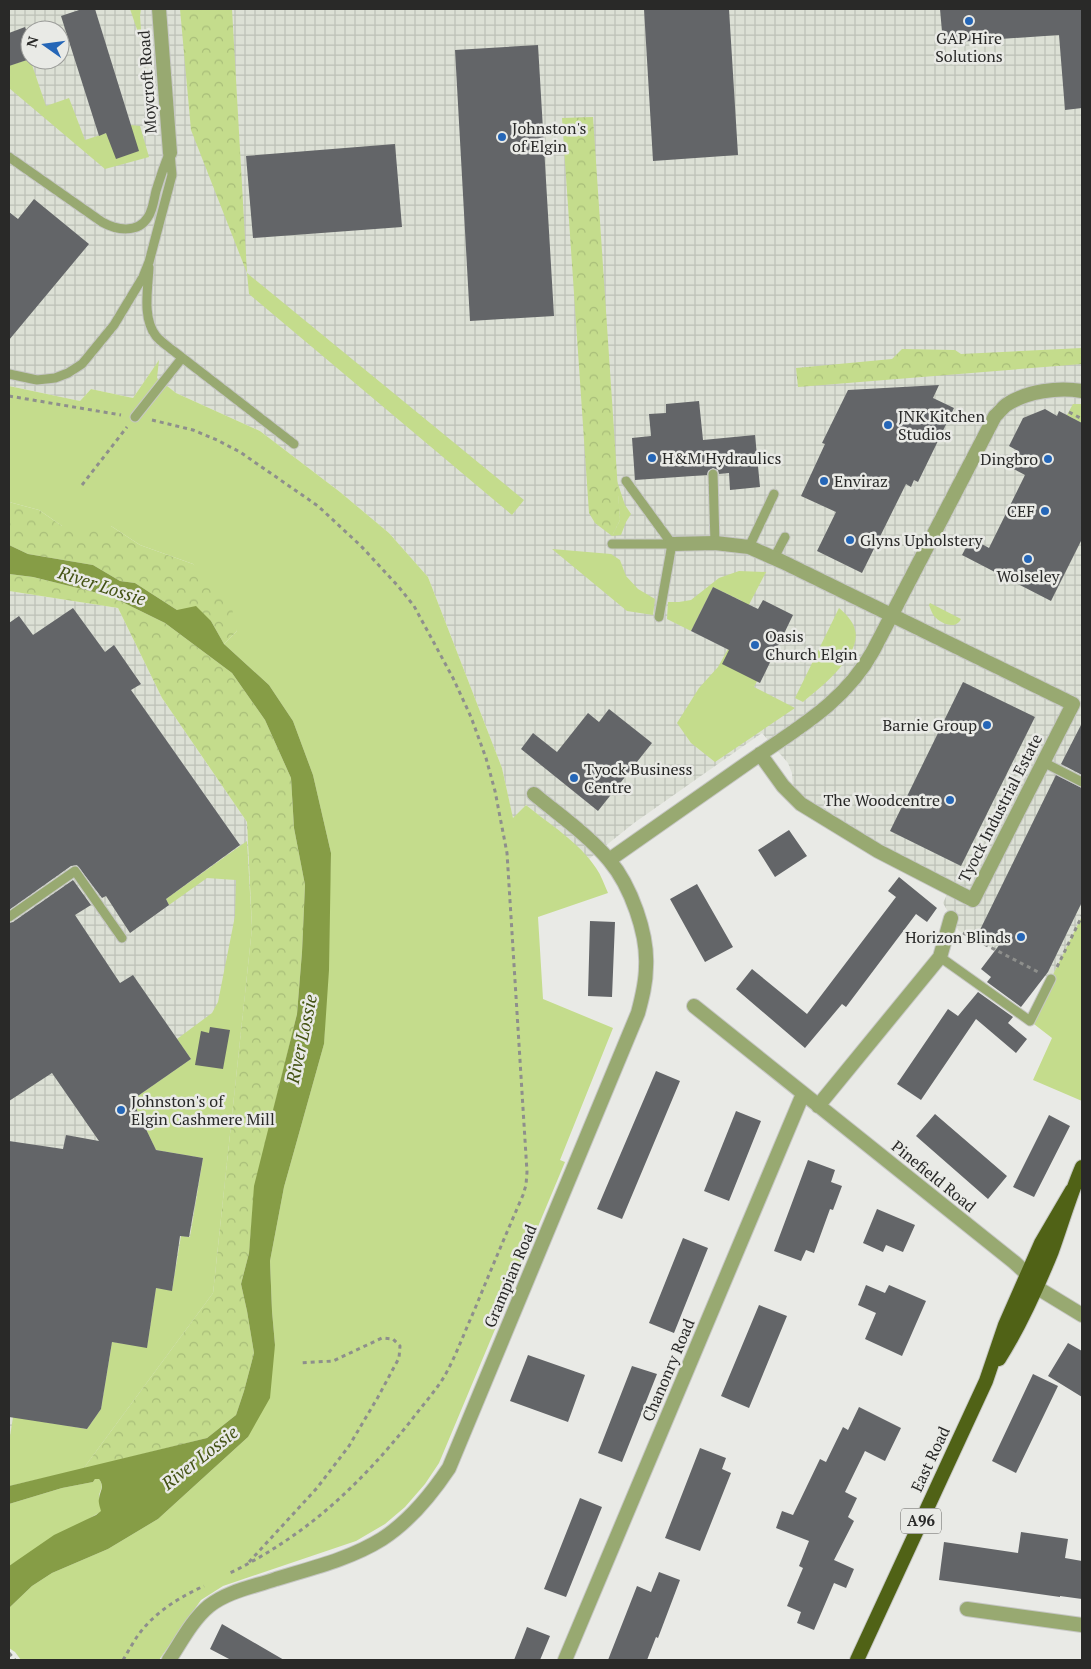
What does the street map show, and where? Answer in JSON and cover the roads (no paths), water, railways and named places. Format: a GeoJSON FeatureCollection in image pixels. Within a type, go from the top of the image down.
{"type":"FeatureCollection","features":[{"type":"Feature","properties":{"kind":"highway","name":"A96"},"geometry":{"type":"LineString","coordinates":[[986,1381],[1016,1332],[1052,1252],[1072,1190],[1082,1167]]}},
{"type":"Feature","properties":{"kind":"highway","name":"A96"},"geometry":{"type":"LineString","coordinates":[[986,1381],[1004,1325],[1026,1274],[1041,1243],[1072,1190]]}},
{"type":"Feature","properties":{"kind":"highway","name":"East Road"},"geometry":{"type":"LineString","coordinates":[[856,1660],[986,1381]]}},
{"type":"Feature","properties":{"kind":"street","name":"Moycroft Road"},"geometry":{"type":"LineString","coordinates":[[159,9],[170,153]]}},
{"type":"Feature","properties":{"kind":"street"},"geometry":{"type":"LineString","coordinates":[[609,860],[815,717],[850,685],[863,669],[995,416],[1006,405],[1026,396],[1053,390],[1082,391]]}},
{"type":"Feature","properties":{"kind":"street","name":"Tyock Industrial Estate"},"geometry":{"type":"LineString","coordinates":[[672,544],[715,543],[750,547],[1073,704],[973,900],[878,851],[801,804],[783,786],[760,754]]}},
{"type":"Feature","properties":{"kind":"street","name":"Grampian Road"},"geometry":{"type":"LineString","coordinates":[[169,1660],[193,1623],[216,1601],[224,1596],[333,1562],[360,1551],[383,1538],[417,1509],[434,1491],[449,1468],[638,1013],[644,993],[647,966],[643,935],[637,911],[616,870],[595,845],[534,794]]}},
{"type":"Feature","properties":{"kind":"street"},"geometry":{"type":"LineString","coordinates":[[818,1106],[940,957],[951,918]]}},
{"type":"Feature","properties":{"kind":"street","name":"Pinefield Road"},"geometry":{"type":"LineString","coordinates":[[694,1006],[1014,1262],[1026,1274]]}},
{"type":"Feature","properties":{"kind":"street","name":"Chanonry Road"},"geometry":{"type":"LineString","coordinates":[[565,1660],[803,1094]]}},
{"type":"Feature","properties":{"kind":"street"},"geometry":{"type":"LineString","coordinates":[[1036,1286],[1082,1315]]}},
{"type":"Feature","properties":{"kind":"street"},"geometry":{"type":"LineString","coordinates":[[967,1610],[1082,1625]]}},
{"type":"Feature","properties":{"kind":"lane"},"geometry":{"type":"LineString","coordinates":[[9,157],[102,222],[118,230],[132,228],[148,218],[170,153]]}},
{"type":"Feature","properties":{"kind":"lane"},"geometry":{"type":"LineString","coordinates":[[9,374],[37,380],[55,378],[68,373],[82,364],[114,324],[143,277],[149,262],[172,175],[170,153]]}},
{"type":"Feature","properties":{"kind":"lane"},"geometry":{"type":"LineString","coordinates":[[149,262],[148,315],[151,327],[157,337],[294,444]]}},
{"type":"Feature","properties":{"kind":"lane"},"geometry":{"type":"LineString","coordinates":[[135,417],[182,358]]}},
{"type":"Feature","properties":{"kind":"lane"},"geometry":{"type":"LineString","coordinates":[[713,474],[715,543]]}},
{"type":"Feature","properties":{"kind":"lane"},"geometry":{"type":"LineString","coordinates":[[626,481],[672,544],[659,617]]}},
{"type":"Feature","properties":{"kind":"lane"},"geometry":{"type":"LineString","coordinates":[[750,547],[774,494]]}},
{"type":"Feature","properties":{"kind":"lane"},"geometry":{"type":"LineString","coordinates":[[774,558],[785,537]]}},
{"type":"Feature","properties":{"kind":"lane"},"geometry":{"type":"LineString","coordinates":[[612,544],[672,544]]}},
{"type":"Feature","properties":{"kind":"lane"},"geometry":{"type":"LineString","coordinates":[[1043,762],[1082,782]]}},
{"type":"Feature","properties":{"kind":"lane"},"geometry":{"type":"LineString","coordinates":[[9,917],[75,871],[122,938]]}},
{"type":"Feature","properties":{"kind":"lane"},"geometry":{"type":"LineString","coordinates":[[940,957],[1030,1021],[1051,979]]}},
{"type":"Feature","properties":{"kind":"water","name":"River Lossie"},"geometry":{"type":"Polygon","coordinates":[[[9,545],[28,554],[93,565],[120,581],[135,583],[177,610],[196,606],[211,621],[224,644],[269,685],[293,721],[313,775],[331,853],[329,970],[324,1044],[284,1187],[270,1261],[275,1345],[270,1398],[248,1437],[158,1519],[108,1549],[52,1573],[32,1586],[9,1608],[9,1566],[54,1535],[101,1511],[99,1500],[102,1486],[99,1479],[95,1479],[93,1482],[62,1488],[9,1504],[9,1486],[207,1438],[236,1415],[254,1353],[241,1284],[249,1253],[254,1186],[297,1014],[305,885],[294,828],[291,778],[265,720],[232,673],[165,623],[110,596],[33,577],[9,574],[9,545]]]}},
{"type":"Feature","properties":{"kind":"place","name":"GAP Hire Solutions"},"geometry":{"type":"Point","coordinates":[969,21]}},
{"type":"Feature","properties":{"kind":"place","name":"Johnston's of Elgin"},"geometry":{"type":"Point","coordinates":[502,137]}},
{"type":"Feature","properties":{"kind":"place","name":"JNK Kitchen Studios"},"geometry":{"type":"Point","coordinates":[888,425]}},
{"type":"Feature","properties":{"kind":"place","name":"H&M Hydraulics"},"geometry":{"type":"Point","coordinates":[652,458]}},
{"type":"Feature","properties":{"kind":"place","name":"Dingbro"},"geometry":{"type":"Point","coordinates":[1048,459]}},
{"type":"Feature","properties":{"kind":"place","name":"Enviraz"},"geometry":{"type":"Point","coordinates":[824,481]}},
{"type":"Feature","properties":{"kind":"place","name":"CEF"},"geometry":{"type":"Point","coordinates":[1045,511]}},
{"type":"Feature","properties":{"kind":"place","name":"Glyns Upholstery"},"geometry":{"type":"Point","coordinates":[850,540]}},
{"type":"Feature","properties":{"kind":"place","name":"Wolseley"},"geometry":{"type":"Point","coordinates":[1028,559]}},
{"type":"Feature","properties":{"kind":"place","name":"Oasis Church Elgin"},"geometry":{"type":"Point","coordinates":[755,645]}},
{"type":"Feature","properties":{"kind":"place","name":"Barnie Group"},"geometry":{"type":"Point","coordinates":[987,725]}},
{"type":"Feature","properties":{"kind":"place","name":"Tyock Business Centre"},"geometry":{"type":"Point","coordinates":[574,778]}},
{"type":"Feature","properties":{"kind":"place","name":"The Woodcentre"},"geometry":{"type":"Point","coordinates":[950,800]}},
{"type":"Feature","properties":{"kind":"place","name":"Horizon Blinds"},"geometry":{"type":"Point","coordinates":[1021,937]}},
{"type":"Feature","properties":{"kind":"place","name":"Johnston's of Elgin Cashmere Mill"},"geometry":{"type":"Point","coordinates":[121,1110]}}]}
